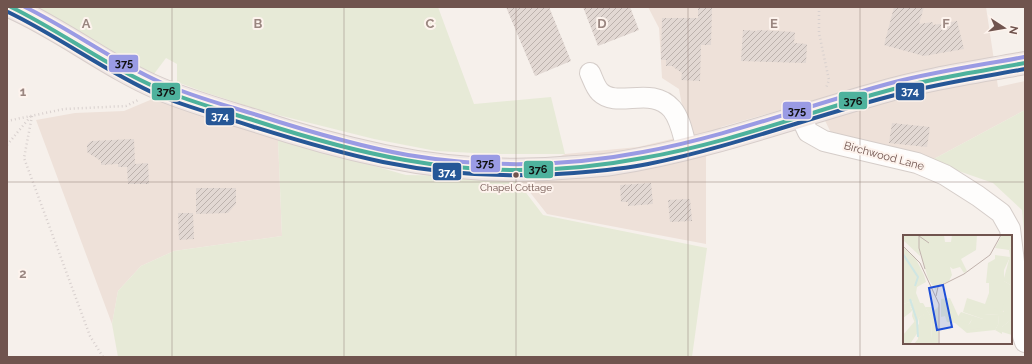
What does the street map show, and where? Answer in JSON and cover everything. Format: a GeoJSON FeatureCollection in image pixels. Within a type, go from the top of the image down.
{"type":"FeatureCollection","features":[{"type":"Feature","properties":{"kind":"highway"},"geometry":{"type":"LineString","coordinates":[[11,7],[130,74],[161,89],[234,114],[313,139],[384,156],[437,165],[492,169],[554,169],[610,164],[687,149],[913,84],[1025,63]]}},
{"type":"Feature","properties":{"kind":"street"},"geometry":{"type":"LineString","coordinates":[[590,73],[599,91],[606,97],[616,99],[643,97],[660,100],[671,108],[678,117],[687,149]]}},
{"type":"Feature","properties":{"kind":"street","name":"Birchwood Lane"},"geometry":{"type":"LineString","coordinates":[[801,117],[808,132],[824,141],[917,163],[945,175],[1001,212],[1010,229],[1011,235]]}},
{"type":"Feature","properties":{"kind":"street","name":"Birchwood Lane"},"geometry":{"type":"LineString","coordinates":[[1012,245],[1025,342]]}},
{"type":"Feature","properties":{"kind":"path"},"geometry":{"type":"LineString","coordinates":[[819,7],[819,33],[829,80],[825,95],[828,108]]}},
{"type":"Feature","properties":{"kind":"path"},"geometry":{"type":"LineString","coordinates":[[7,121],[64,109],[126,106],[161,89]]}},
{"type":"Feature","properties":{"kind":"path"},"geometry":{"type":"LineString","coordinates":[[7,145],[32,116]]}},
{"type":"Feature","properties":{"kind":"path"},"geometry":{"type":"LineString","coordinates":[[32,116],[24,158],[90,336],[103,357]]}},
{"type":"Feature","properties":{"kind":"shaded area"},"geometry":{"type":"Polygon","coordinates":[[[648,7],[986,7],[998,87],[1025,81],[1025,110],[930,161],[833,137],[815,100],[721,127],[706,157],[706,244],[547,214],[518,177],[565,154],[638,147],[689,135],[686,127],[679,89],[662,78],[659,28],[648,7]]]}},
{"type":"Feature","properties":{"kind":"shaded area"},"geometry":{"type":"Polygon","coordinates":[[[162,95],[278,139],[282,236],[174,251],[141,266],[118,291],[112,324],[36,120],[75,113],[124,111],[162,95]]]}},
{"type":"Feature","properties":{"kind":"green space"},"geometry":{"type":"Polygon","coordinates":[[[35,7],[438,7],[474,104],[551,97],[565,154],[493,154],[436,151],[374,139],[266,112],[177,82],[177,64],[166,58],[154,74],[106,50],[35,7]]]}},
{"type":"Feature","properties":{"kind":"green space"},"geometry":{"type":"Polygon","coordinates":[[[1025,110],[1025,243],[1022,210],[993,183],[930,161],[1025,110]]]}},
{"type":"Feature","properties":{"kind":"green space"},"geometry":{"type":"Polygon","coordinates":[[[278,139],[406,175],[514,177],[543,215],[707,248],[692,357],[118,357],[112,324],[118,291],[141,266],[174,251],[282,236],[278,139]]]}},
{"type":"Feature","properties":{"kind":"building"},"geometry":{"type":"Polygon","coordinates":[[[506,7],[549,7],[571,61],[535,76],[506,7]]]}},
{"type":"Feature","properties":{"kind":"building"},"geometry":{"type":"Polygon","coordinates":[[[583,7],[630,7],[639,30],[598,46],[583,7]]]}},
{"type":"Feature","properties":{"kind":"building"},"geometry":{"type":"Polygon","coordinates":[[[698,7],[712,7],[711,45],[701,45],[700,81],[681,80],[682,73],[672,66],[666,66],[666,60],[661,60],[662,18],[698,18],[698,7]]]}},
{"type":"Feature","properties":{"kind":"building"},"geometry":{"type":"Polygon","coordinates":[[[894,7],[924,7],[919,24],[933,22],[933,25],[957,21],[964,49],[924,56],[884,45],[894,7]]]}},
{"type":"Feature","properties":{"kind":"building"},"geometry":{"type":"Polygon","coordinates":[[[743,30],[795,32],[794,43],[807,44],[806,63],[741,61],[743,30]]]}},
{"type":"Feature","properties":{"kind":"building"},"geometry":{"type":"Polygon","coordinates":[[[892,123],[930,127],[927,147],[889,143],[892,123]]]}},
{"type":"Feature","properties":{"kind":"building"},"geometry":{"type":"Polygon","coordinates":[[[134,139],[135,164],[148,163],[149,184],[128,184],[127,167],[118,167],[118,164],[101,165],[101,161],[87,152],[87,145],[91,141],[134,139]]]}},
{"type":"Feature","properties":{"kind":"building"},"geometry":{"type":"Polygon","coordinates":[[[651,183],[653,204],[628,206],[628,202],[621,202],[620,185],[651,183]]]}},
{"type":"Feature","properties":{"kind":"building"},"geometry":{"type":"Polygon","coordinates":[[[196,188],[236,188],[236,204],[228,213],[196,214],[196,188]]]}},
{"type":"Feature","properties":{"kind":"building"},"geometry":{"type":"Polygon","coordinates":[[[690,199],[692,221],[670,222],[668,200],[690,199]]]}},
{"type":"Feature","properties":{"kind":"building"},"geometry":{"type":"Polygon","coordinates":[[[178,213],[193,213],[194,239],[179,240],[178,213]]]}},
{"type":"Feature","properties":{"kind":"transit line","name":"376"},"geometry":{"type":"LineString","coordinates":[[11,7],[103,60],[172,94],[311,138],[348,148],[405,160],[464,168],[524,170],[554,169],[584,167],[643,158],[733,137],[897,88],[952,76],[1025,63]]}},
{"type":"Feature","properties":{"kind":"transit line","name":"375"},"geometry":{"type":"LineString","coordinates":[[25,7],[144,75],[197,97],[351,143],[408,155],[496,164],[585,161],[643,152],[738,129],[911,78],[1024,57]]}},
{"type":"Feature","properties":{"kind":"transit line","name":"374"},"geometry":{"type":"LineString","coordinates":[[8,12],[46,32],[120,76],[158,95],[182,104],[286,137],[350,155],[383,162],[454,173],[502,175],[574,173],[611,170],[648,164],[711,149],[836,111],[899,94],[946,83],[1025,69]]}},
{"type":"Feature","properties":{"kind":"place","name":"Chapel Cottage"},"geometry":{"type":"Point","coordinates":[516,175]}}]}
